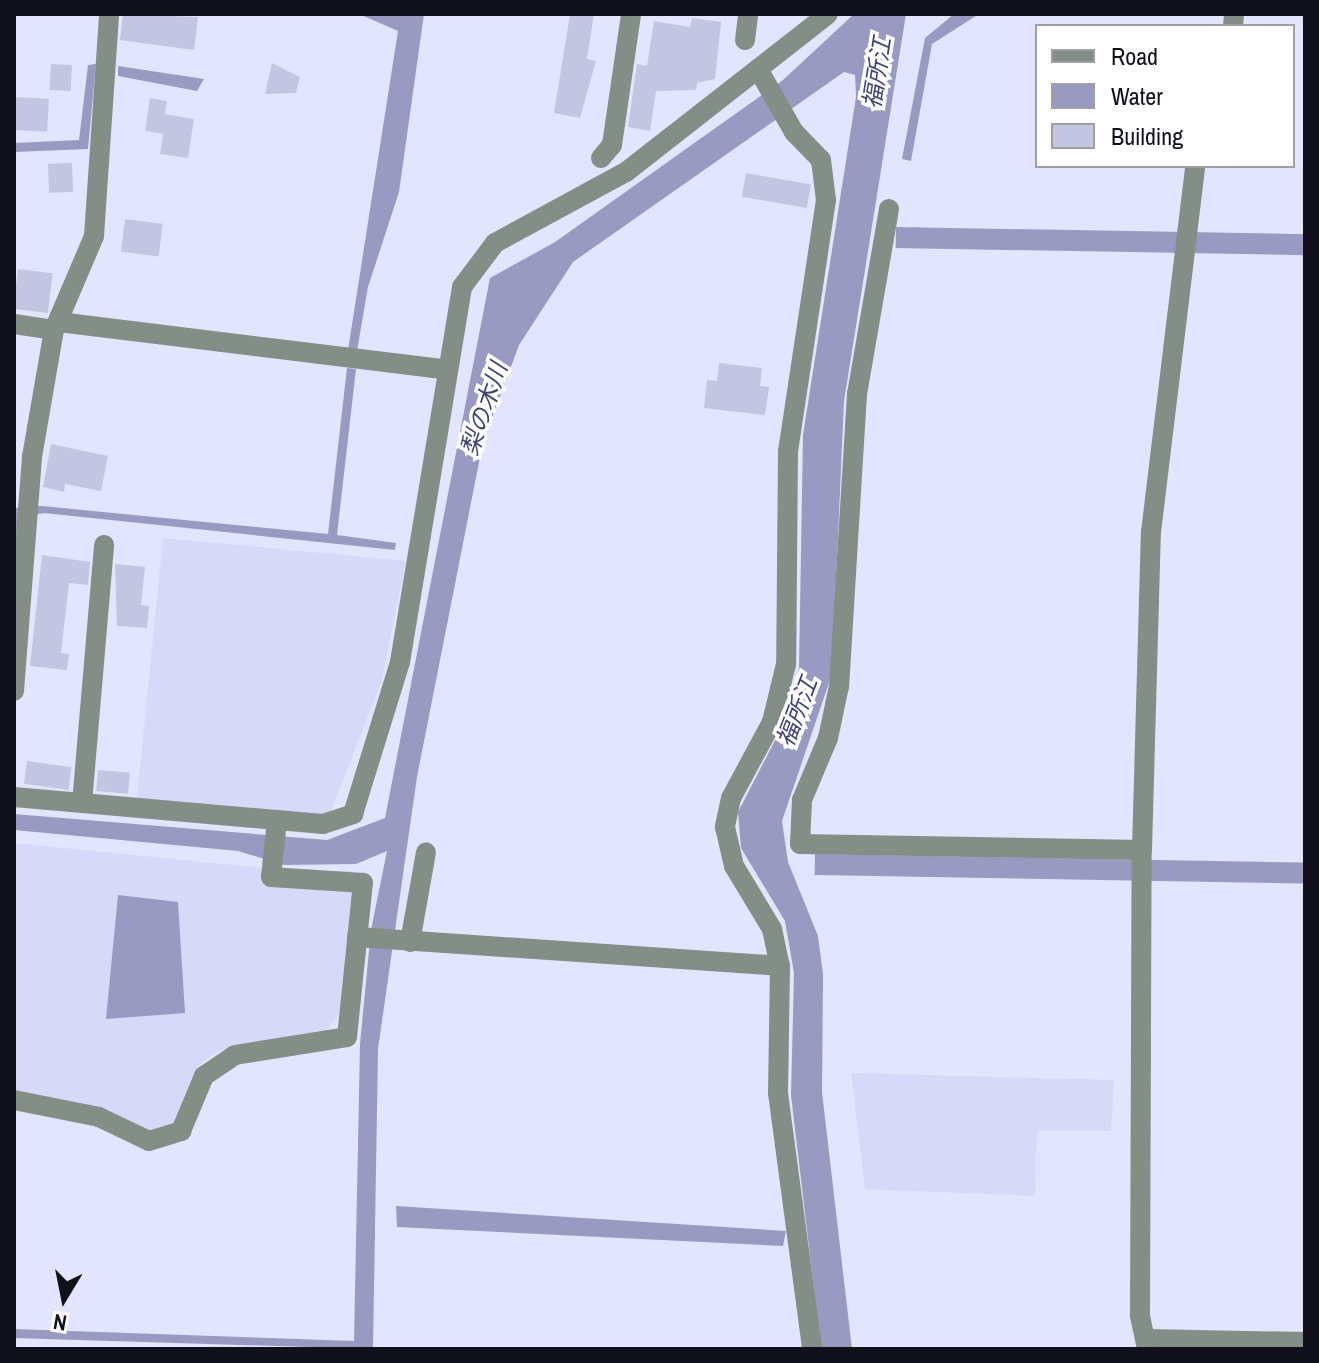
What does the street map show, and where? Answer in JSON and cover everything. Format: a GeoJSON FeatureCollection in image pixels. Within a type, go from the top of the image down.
{"type":"FeatureCollection","features":[{"type":"Feature","properties":{"kind":"street"},"geometry":{"type":"LineString","coordinates":[[14,691],[31,513],[32,457],[57,323],[94,236],[109,14]]}},
{"type":"Feature","properties":{"kind":"street"},"geometry":{"type":"LineString","coordinates":[[601,158],[612,145],[631,14]]}},
{"type":"Feature","properties":{"kind":"street"},"geometry":{"type":"LineString","coordinates":[[745,40],[748,14]]}},
{"type":"Feature","properties":{"kind":"street"},"geometry":{"type":"LineString","coordinates":[[14,797],[323,824],[353,814],[400,662],[462,287],[495,243],[626,172],[828,14]]}},
{"type":"Feature","properties":{"kind":"street"},"geometry":{"type":"LineString","coordinates":[[758,69],[794,132],[821,160],[826,200],[788,452],[786,664],[772,722],[731,798],[725,827],[734,866],[772,929],[780,966],[778,1093],[812,1349]]}},
{"type":"Feature","properties":{"kind":"street"},"geometry":{"type":"LineString","coordinates":[[1195,168],[1151,532],[1141,885],[1140,1315],[1147,1344],[1305,1342]]}},
{"type":"Feature","properties":{"kind":"street"},"geometry":{"type":"LineString","coordinates":[[889,209],[857,394],[839,686],[828,738],[802,800],[800,844],[1142,850]]}},
{"type":"Feature","properties":{"kind":"street"},"geometry":{"type":"LineString","coordinates":[[14,324],[67,323],[448,370]]}},
{"type":"Feature","properties":{"kind":"street"},"geometry":{"type":"LineString","coordinates":[[82,803],[104,545]]}},
{"type":"Feature","properties":{"kind":"street"},"geometry":{"type":"LineString","coordinates":[[14,1100],[99,1117],[149,1141],[181,1131],[204,1076],[235,1055],[347,1037],[363,883],[271,877],[277,820]]}},
{"type":"Feature","properties":{"kind":"street"},"geometry":{"type":"LineString","coordinates":[[410,942],[426,852]]}},
{"type":"Feature","properties":{"kind":"street"},"geometry":{"type":"LineString","coordinates":[[357,937],[780,966]]}},
{"type":"Feature","properties":{"kind":"shaded area"},"geometry":{"type":"Polygon","coordinates":[[[163,538],[406,561],[381,683],[329,816],[137,798],[163,538]]]}},
{"type":"Feature","properties":{"kind":"shaded area"},"geometry":{"type":"Polygon","coordinates":[[[14,843],[292,871],[354,871],[339,1013],[325,1033],[217,1051],[196,1068],[174,1123],[151,1131],[105,1108],[14,1093],[14,843]]]}},
{"type":"Feature","properties":{"kind":"shaded area"},"geometry":{"type":"Polygon","coordinates":[[[851,1073],[1114,1080],[1111,1131],[1037,1131],[1035,1196],[865,1189],[851,1073]]]}},
{"type":"Feature","properties":{"kind":"water"},"geometry":{"type":"Polygon","coordinates":[[[359,14],[424,14],[399,192],[368,287],[357,351],[348,350],[398,31],[359,14]]]}},
{"type":"Feature","properties":{"kind":"water"},"geometry":{"type":"Polygon","coordinates":[[[854,14],[906,14],[844,401],[832,674],[782,821],[788,862],[818,936],[823,974],[822,1092],[852,1349],[821,1349],[791,1095],[794,973],[785,921],[741,848],[738,812],[785,721],[799,668],[803,435],[856,97],[855,75],[844,72],[573,262],[519,345],[483,442],[417,777],[378,1049],[373,1349],[14,1338],[14,1329],[354,1341],[360,1044],[371,930],[387,851],[356,864],[284,865],[238,851],[14,830],[14,814],[327,840],[385,818],[490,278],[555,242],[783,80],[854,14]]]}},
{"type":"Feature","properties":{"kind":"water"},"geometry":{"type":"Polygon","coordinates":[[[954,14],[979,14],[932,44],[911,161],[902,159],[925,38],[954,14]]]}},
{"type":"Feature","properties":{"kind":"water"},"geometry":{"type":"Polygon","coordinates":[[[96,64],[88,149],[14,152],[14,143],[79,140],[88,65],[96,64]]]}},
{"type":"Feature","properties":{"kind":"water"},"geometry":{"type":"Polygon","coordinates":[[[118,66],[204,79],[197,91],[118,76],[118,66]]]}},
{"type":"Feature","properties":{"kind":"water"},"geometry":{"type":"Polygon","coordinates":[[[896,227],[1305,234],[1305,255],[896,248],[896,227]]]}},
{"type":"Feature","properties":{"kind":"water"},"geometry":{"type":"Polygon","coordinates":[[[347,368],[356,369],[337,535],[396,543],[395,550],[44,513],[19,518],[14,565],[14,508],[42,506],[328,534],[347,368]]]}},
{"type":"Feature","properties":{"kind":"water"},"geometry":{"type":"Polygon","coordinates":[[[815,854],[1305,863],[1305,884],[815,875],[815,854]]]}},
{"type":"Feature","properties":{"kind":"water"},"geometry":{"type":"Polygon","coordinates":[[[118,895],[178,902],[185,1013],[106,1019],[118,895]]]}},
{"type":"Feature","properties":{"kind":"water"},"geometry":{"type":"Polygon","coordinates":[[[396,1206],[786,1231],[783,1246],[397,1227],[396,1206]]]}},
{"type":"Feature","properties":{"kind":"building"},"geometry":{"type":"Polygon","coordinates":[[[123,14],[198,17],[194,50],[120,40],[123,14]]]}},
{"type":"Feature","properties":{"kind":"building"},"geometry":{"type":"Polygon","coordinates":[[[570,14],[594,14],[587,59],[596,61],[580,118],[554,113],[570,14]]]}},
{"type":"Feature","properties":{"kind":"building"},"geometry":{"type":"Polygon","coordinates":[[[692,18],[721,22],[715,79],[697,83],[696,90],[656,91],[650,131],[628,127],[637,64],[647,66],[654,21],[690,27],[692,18]]]}},
{"type":"Feature","properties":{"kind":"building"},"geometry":{"type":"Polygon","coordinates":[[[272,63],[300,77],[296,93],[265,94],[272,63]]]}},
{"type":"Feature","properties":{"kind":"building"},"geometry":{"type":"Polygon","coordinates":[[[51,64],[72,65],[71,91],[50,90],[51,64]]]}},
{"type":"Feature","properties":{"kind":"building"},"geometry":{"type":"Polygon","coordinates":[[[14,97],[49,99],[47,132],[14,130],[14,97]]]}},
{"type":"Feature","properties":{"kind":"building"},"geometry":{"type":"Polygon","coordinates":[[[150,98],[167,101],[165,114],[194,119],[188,158],[160,154],[163,134],[145,131],[150,98]]]}},
{"type":"Feature","properties":{"kind":"building"},"geometry":{"type":"Polygon","coordinates":[[[72,163],[73,192],[49,193],[48,164],[72,163]]]}},
{"type":"Feature","properties":{"kind":"building"},"geometry":{"type":"Polygon","coordinates":[[[746,173],[811,184],[807,208],[742,197],[746,173]]]}},
{"type":"Feature","properties":{"kind":"building"},"geometry":{"type":"Polygon","coordinates":[[[125,219],[163,224],[159,256],[121,252],[125,219]]]}},
{"type":"Feature","properties":{"kind":"building"},"geometry":{"type":"Polygon","coordinates":[[[18,269],[53,273],[48,313],[14,309],[18,269]]]}},
{"type":"Feature","properties":{"kind":"building"},"geometry":{"type":"Polygon","coordinates":[[[719,363],[762,368],[760,386],[769,387],[765,415],[704,408],[707,380],[717,381],[719,363]]]}},
{"type":"Feature","properties":{"kind":"building"},"geometry":{"type":"Polygon","coordinates":[[[51,444],[108,456],[101,491],[65,484],[64,492],[43,487],[51,444]]]}},
{"type":"Feature","properties":{"kind":"building"},"geometry":{"type":"Polygon","coordinates":[[[42,555],[90,562],[88,585],[69,583],[61,653],[69,654],[67,670],[30,666],[42,555]]]}},
{"type":"Feature","properties":{"kind":"building"},"geometry":{"type":"Polygon","coordinates":[[[115,564],[145,567],[141,605],[149,606],[147,628],[117,626],[115,564]]]}},
{"type":"Feature","properties":{"kind":"building"},"geometry":{"type":"Polygon","coordinates":[[[27,761],[72,767],[68,790],[24,784],[27,761]]]}},
{"type":"Feature","properties":{"kind":"building"},"geometry":{"type":"Polygon","coordinates":[[[98,770],[130,773],[128,794],[96,791],[98,770]]]}},
{"type":"Feature","properties":{"kind":"water label","name":"福所江"},"geometry":{"type":"Point","coordinates":[877,73]}},
{"type":"Feature","properties":{"kind":"water label","name":"梨の木川"},"geometry":{"type":"Point","coordinates":[484,409]}},
{"type":"Feature","properties":{"kind":"water label","name":"福所江"},"geometry":{"type":"Point","coordinates":[797,712]}}]}
